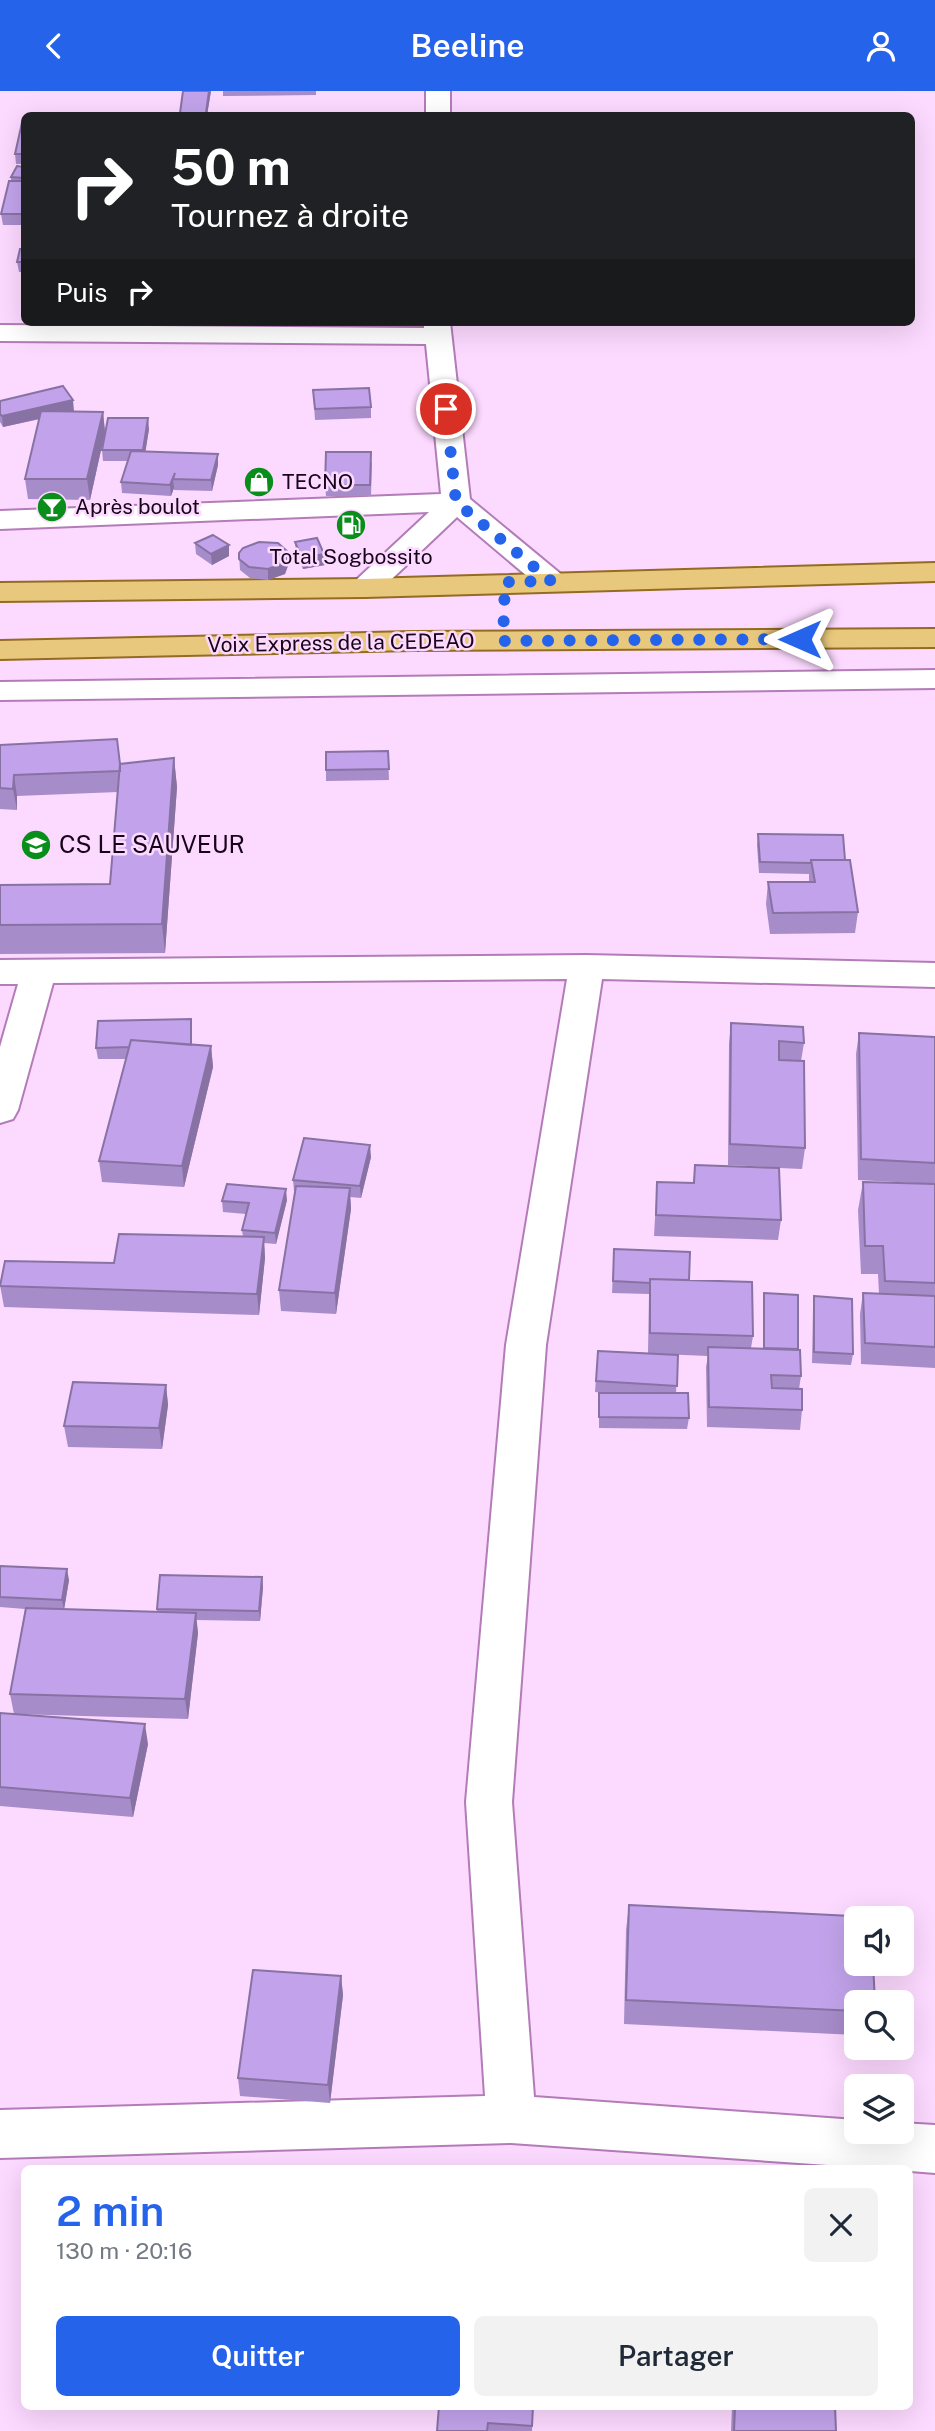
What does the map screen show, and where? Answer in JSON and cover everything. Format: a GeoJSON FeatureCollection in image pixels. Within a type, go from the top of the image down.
{"type":"FeatureCollection","features":[{"type":"Feature","properties":{"kind":"main road"},"geometry":{"type":"LineString","coordinates":[[0,592],[365,588],[935,572]]}},
{"type":"Feature","properties":{"kind":"main road"},"geometry":{"type":"LineString","coordinates":[[503,641],[505,582]]}},
{"type":"Feature","properties":{"kind":"main road","name":"Voix Express de la CEDEAO"},"geometry":{"type":"LineString","coordinates":[[0,650],[503,641],[935,638]]}},
{"type":"Feature","properties":{"kind":"street"},"geometry":{"type":"LineString","coordinates":[[438,91],[438,112]]}},
{"type":"Feature","properties":{"kind":"street"},"geometry":{"type":"LineString","coordinates":[[0,333],[437,329],[456,502]]}},
{"type":"Feature","properties":{"kind":"street"},"geometry":{"type":"LineString","coordinates":[[365,588],[456,502]]}},
{"type":"Feature","properties":{"kind":"street"},"geometry":{"type":"LineString","coordinates":[[0,520],[456,502],[551,581]]}},
{"type":"Feature","properties":{"kind":"street"},"geometry":{"type":"LineString","coordinates":[[0,691],[935,679]]}},
{"type":"Feature","properties":{"kind":"street"},"geometry":{"type":"LineString","coordinates":[[511,2119],[489,1802],[526,1345],[586,967]]}},
{"type":"Feature","properties":{"kind":"street"},"geometry":{"type":"LineString","coordinates":[[0,972],[586,967],[935,975]]}},
{"type":"Feature","properties":{"kind":"street"},"geometry":{"type":"LineString","coordinates":[[0,1110],[39,972]]}},
{"type":"Feature","properties":{"kind":"street"},"geometry":{"type":"LineString","coordinates":[[0,2134],[511,2119],[935,2149]]}},
{"type":"Feature","properties":{"kind":"building"},"geometry":{"type":"Polygon","coordinates":[[[183,91],[209,91],[206,112],[180,112],[183,91]]]}},
{"type":"Feature","properties":{"kind":"building"},"geometry":{"type":"Polygon","coordinates":[[[21,127],[21,154],[15,154],[21,127]]]}},
{"type":"Feature","properties":{"kind":"building"},"geometry":{"type":"Polygon","coordinates":[[[17,166],[21,167],[21,178],[11,177],[17,166]]]}},
{"type":"Feature","properties":{"kind":"building"},"geometry":{"type":"Polygon","coordinates":[[[9,181],[21,181],[21,214],[1,214],[9,181]]]}},
{"type":"Feature","properties":{"kind":"building"},"geometry":{"type":"Polygon","coordinates":[[[20,249],[21,249],[21,262],[17,262],[20,249]]]}},
{"type":"Feature","properties":{"kind":"building"},"geometry":{"type":"Polygon","coordinates":[[[63,386],[73,400],[2,416],[0,414],[0,401],[63,386]]]}},
{"type":"Feature","properties":{"kind":"building"},"geometry":{"type":"Polygon","coordinates":[[[369,388],[371,407],[315,409],[313,390],[369,388]]]}},
{"type":"Feature","properties":{"kind":"building"},"geometry":{"type":"Polygon","coordinates":[[[41,411],[103,412],[87,479],[25,479],[41,411]]]}},
{"type":"Feature","properties":{"kind":"building"},"geometry":{"type":"Polygon","coordinates":[[[108,418],[148,418],[143,450],[102,450],[108,418]]]}},
{"type":"Feature","properties":{"kind":"building"},"geometry":{"type":"Polygon","coordinates":[[[131,451],[218,454],[211,480],[173,479],[175,473],[170,485],[121,482],[131,451]]]}},
{"type":"Feature","properties":{"kind":"building"},"geometry":{"type":"Polygon","coordinates":[[[326,452],[371,452],[370,485],[325,485],[326,452]]]}},
{"type":"Feature","properties":{"kind":"building"},"geometry":{"type":"Polygon","coordinates":[[[213,535],[229,545],[211,554],[195,543],[213,535]]]}},
{"type":"Feature","properties":{"kind":"building"},"geometry":{"type":"Polygon","coordinates":[[[317,538],[324,554],[302,558],[295,542],[317,538]]]}},
{"type":"Feature","properties":{"kind":"building"},"geometry":{"type":"Polygon","coordinates":[[[259,542],[278,543],[288,552],[284,563],[268,569],[249,567],[239,559],[243,548],[259,542]]]}},
{"type":"Feature","properties":{"kind":"building"},"geometry":{"type":"Polygon","coordinates":[[[117,739],[120,771],[14,775],[13,789],[0,788],[0,745],[117,739]]]}},
{"type":"Feature","properties":{"kind":"building"},"geometry":{"type":"Polygon","coordinates":[[[388,751],[389,769],[326,770],[326,752],[388,751]]]}},
{"type":"Feature","properties":{"kind":"building"},"geometry":{"type":"Polygon","coordinates":[[[174,758],[162,924],[0,925],[0,885],[110,884],[120,764],[174,758]]]}},
{"type":"Feature","properties":{"kind":"building"},"geometry":{"type":"Polygon","coordinates":[[[758,834],[843,835],[845,860],[811,860],[811,863],[760,862],[758,834]]]}},
{"type":"Feature","properties":{"kind":"building"},"geometry":{"type":"Polygon","coordinates":[[[811,860],[850,860],[858,912],[773,913],[768,882],[815,882],[811,860]]]}},
{"type":"Feature","properties":{"kind":"building"},"geometry":{"type":"Polygon","coordinates":[[[191,1019],[191,1045],[131,1040],[129,1047],[96,1048],[98,1021],[191,1019]]]}},
{"type":"Feature","properties":{"kind":"building"},"geometry":{"type":"Polygon","coordinates":[[[731,1023],[803,1027],[804,1043],[779,1041],[779,1060],[804,1061],[805,1148],[730,1144],[731,1023]]]}},
{"type":"Feature","properties":{"kind":"building"},"geometry":{"type":"Polygon","coordinates":[[[859,1033],[935,1037],[935,1163],[861,1159],[859,1033]]]}},
{"type":"Feature","properties":{"kind":"building"},"geometry":{"type":"Polygon","coordinates":[[[131,1040],[211,1046],[182,1166],[99,1161],[131,1040]]]}},
{"type":"Feature","properties":{"kind":"building"},"geometry":{"type":"Polygon","coordinates":[[[304,1138],[370,1145],[360,1186],[293,1180],[304,1138]]]}},
{"type":"Feature","properties":{"kind":"building"},"geometry":{"type":"Polygon","coordinates":[[[695,1165],[779,1168],[781,1220],[656,1215],[657,1182],[694,1183],[695,1165]]]}},
{"type":"Feature","properties":{"kind":"building"},"geometry":{"type":"Polygon","coordinates":[[[863,1182],[935,1184],[935,1283],[885,1281],[883,1246],[865,1246],[863,1182]]]}},
{"type":"Feature","properties":{"kind":"building"},"geometry":{"type":"Polygon","coordinates":[[[227,1184],[286,1189],[275,1233],[242,1230],[249,1203],[222,1201],[227,1184]]]}},
{"type":"Feature","properties":{"kind":"building"},"geometry":{"type":"Polygon","coordinates":[[[296,1186],[350,1188],[335,1293],[279,1290],[296,1186]]]}},
{"type":"Feature","properties":{"kind":"building"},"geometry":{"type":"Polygon","coordinates":[[[119,1234],[264,1237],[257,1294],[0,1286],[5,1261],[114,1263],[119,1234]]]}},
{"type":"Feature","properties":{"kind":"building"},"geometry":{"type":"Polygon","coordinates":[[[614,1249],[690,1252],[689,1280],[650,1279],[650,1283],[613,1281],[614,1249]]]}},
{"type":"Feature","properties":{"kind":"building"},"geometry":{"type":"Polygon","coordinates":[[[650,1279],[752,1282],[753,1336],[650,1333],[650,1279]]]}},
{"type":"Feature","properties":{"kind":"building"},"geometry":{"type":"Polygon","coordinates":[[[764,1293],[798,1295],[798,1349],[764,1348],[764,1293]]]}},
{"type":"Feature","properties":{"kind":"building"},"geometry":{"type":"Polygon","coordinates":[[[863,1293],[935,1296],[935,1347],[865,1343],[863,1293]]]}},
{"type":"Feature","properties":{"kind":"building"},"geometry":{"type":"Polygon","coordinates":[[[814,1296],[852,1299],[853,1354],[814,1352],[814,1296]]]}},
{"type":"Feature","properties":{"kind":"building"},"geometry":{"type":"Polygon","coordinates":[[[708,1347],[800,1350],[801,1376],[771,1375],[772,1388],[802,1389],[802,1410],[709,1407],[708,1347]]]}},
{"type":"Feature","properties":{"kind":"building"},"geometry":{"type":"Polygon","coordinates":[[[598,1351],[678,1355],[677,1386],[596,1381],[598,1351]]]}},
{"type":"Feature","properties":{"kind":"building"},"geometry":{"type":"Polygon","coordinates":[[[73,1382],[166,1385],[159,1428],[64,1426],[73,1382]]]}},
{"type":"Feature","properties":{"kind":"building"},"geometry":{"type":"Polygon","coordinates":[[[599,1393],[688,1393],[689,1418],[599,1417],[599,1393]]]}},
{"type":"Feature","properties":{"kind":"building"},"geometry":{"type":"Polygon","coordinates":[[[0,1566],[67,1569],[62,1600],[0,1597],[0,1566]]]}},
{"type":"Feature","properties":{"kind":"building"},"geometry":{"type":"Polygon","coordinates":[[[160,1575],[262,1577],[259,1611],[157,1609],[160,1575]]]}},
{"type":"Feature","properties":{"kind":"building"},"geometry":{"type":"Polygon","coordinates":[[[26,1608],[196,1613],[185,1699],[10,1694],[26,1608]]]}},
{"type":"Feature","properties":{"kind":"building"},"geometry":{"type":"Polygon","coordinates":[[[0,1713],[145,1724],[130,1798],[0,1787],[0,1713]]]}},
{"type":"Feature","properties":{"kind":"building"},"geometry":{"type":"Polygon","coordinates":[[[629,1905],[844,1916],[844,1976],[874,1976],[874,1990],[844,1990],[844,2010],[626,2000],[629,1905]]]}},
{"type":"Feature","properties":{"kind":"building"},"geometry":{"type":"Polygon","coordinates":[[[253,1970],[341,1976],[328,2085],[238,2078],[253,1970]]]}},
{"type":"Feature","properties":{"kind":"building"},"geometry":{"type":"Polygon","coordinates":[[[439,2410],[533,2410],[532,2426],[488,2423],[487,2431],[437,2431],[439,2410]]]}},
{"type":"Feature","properties":{"kind":"building"},"geometry":{"type":"Polygon","coordinates":[[[735,2410],[835,2410],[836,2431],[734,2431],[735,2410]]]}},
{"type":"Feature","properties":{"kind":"place","name":"TECNO"},"geometry":{"type":"Point","coordinates":[259,482]}},
{"type":"Feature","properties":{"kind":"place","name":"Après boulot"},"geometry":{"type":"Point","coordinates":[52,507]}},
{"type":"Feature","properties":{"kind":"place","name":"Total Sogbossito"},"geometry":{"type":"Point","coordinates":[351,525]}},
{"type":"Feature","properties":{"kind":"place","name":"CS LE SAUVEUR"},"geometry":{"type":"Point","coordinates":[36,845]}},
{"type":"Feature","properties":{"kind":"route"},"geometry":{"type":"LineString","coordinates":[[446,409],[456,502],[551,581],[505,582],[503,641],[800,639]]}}]}
